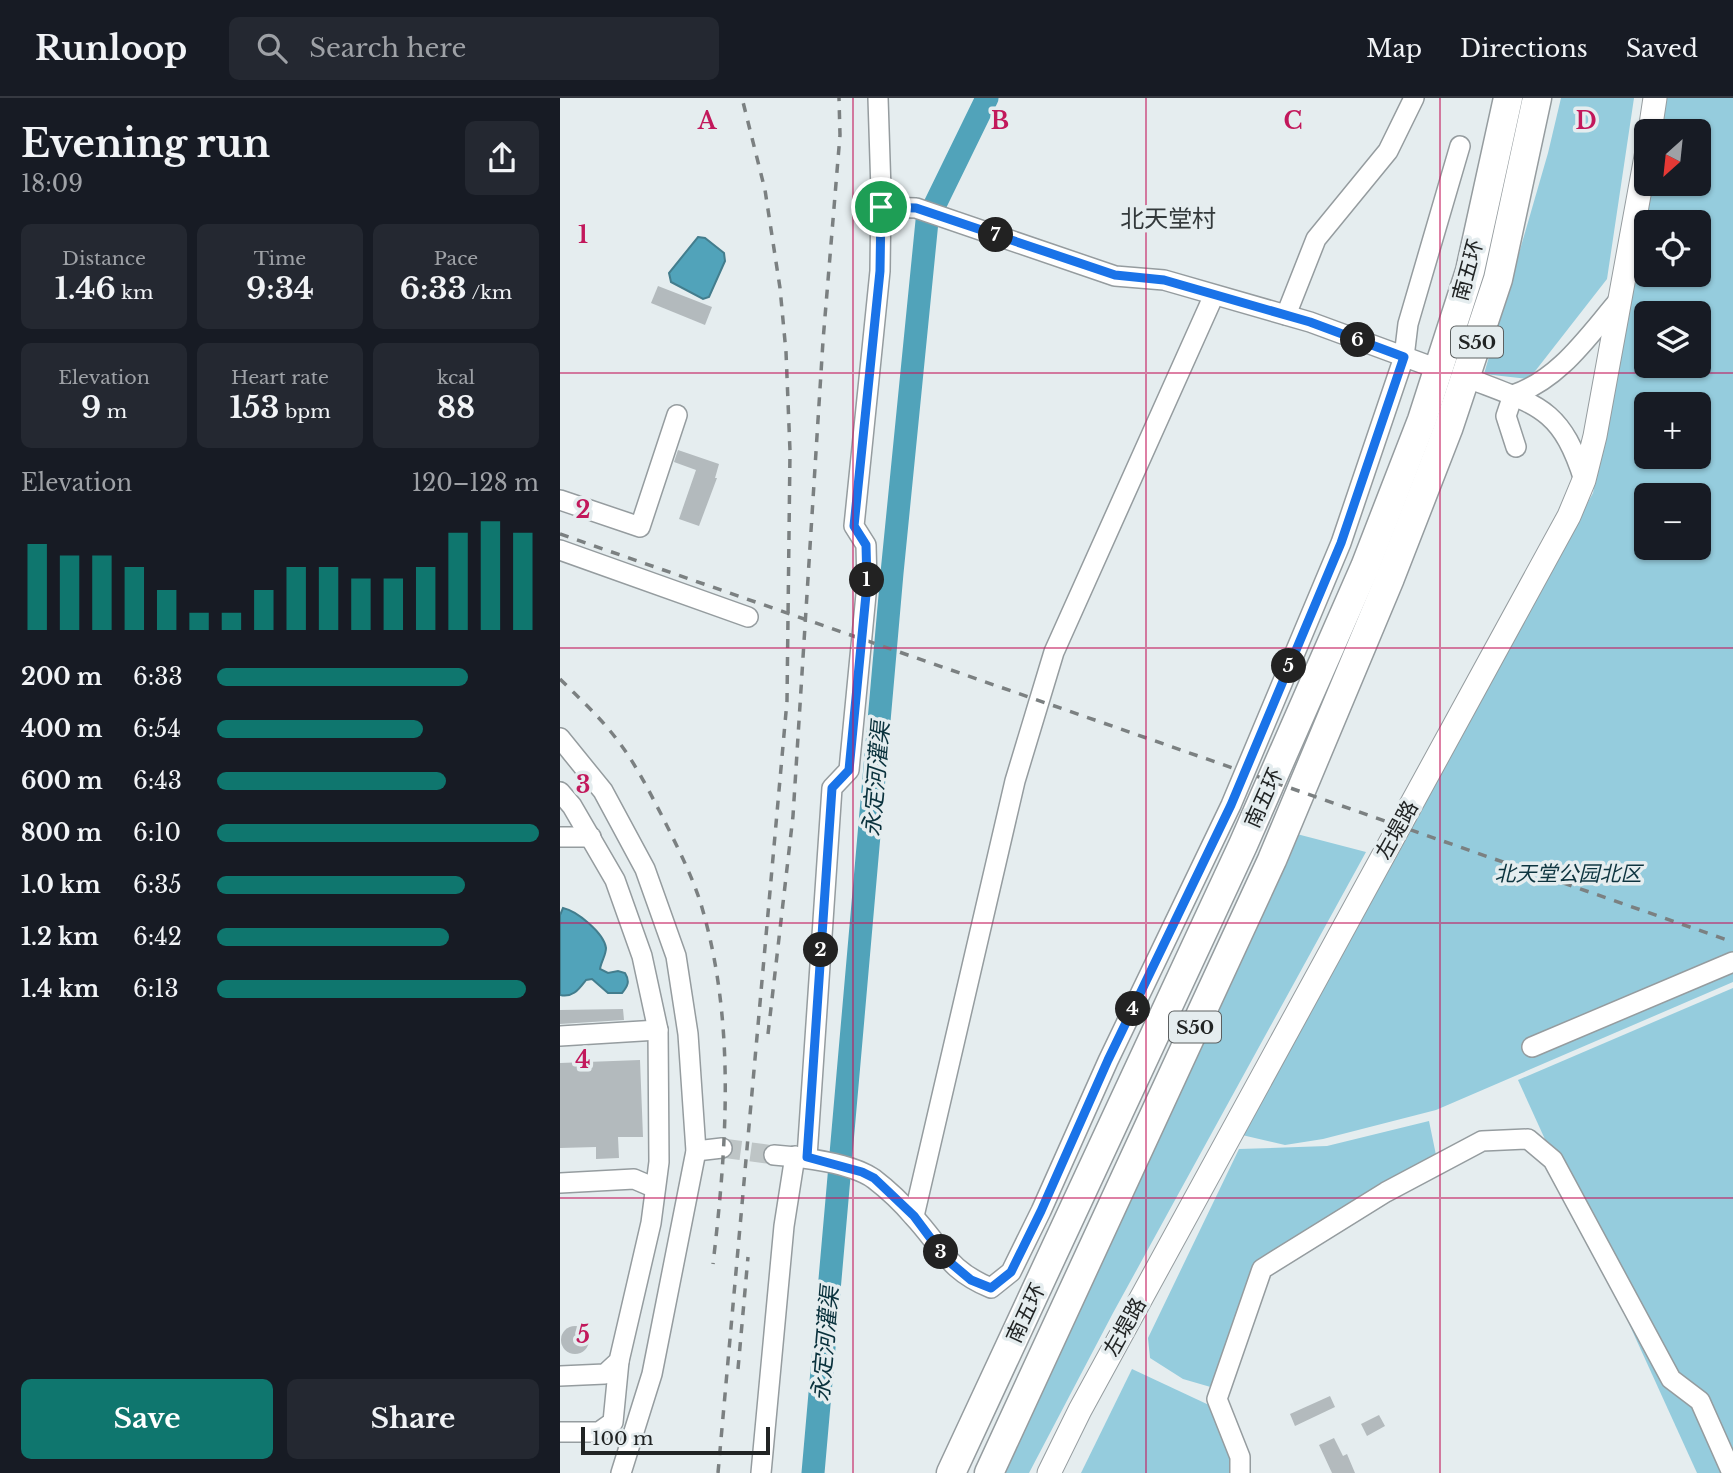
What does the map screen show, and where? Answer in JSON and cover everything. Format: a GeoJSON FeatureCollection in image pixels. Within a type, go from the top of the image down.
{"type":"FeatureCollection","features":[{"type":"Feature","properties":{"kind":"highway","name":"南五环"},"geometry":{"type":"LineString","coordinates":[[951,1473],[1243,845],[1365,567],[1422,420],[1470,271],[1507,98]]}},
{"type":"Feature","properties":{"kind":"highway","name":"南五环"},"geometry":{"type":"LineString","coordinates":[[989,1473],[1272,860],[1390,578],[1448,429],[1498,279],[1537,98]]}},
{"type":"Feature","properties":{"kind":"main road"},"geometry":{"type":"LineString","coordinates":[[1652,119],[1655,98]]}},
{"type":"Feature","properties":{"kind":"main road","name":"左堤路"},"geometry":{"type":"LineString","coordinates":[[1049,1473],[1113,1349],[1550,551],[1584,480],[1595,436],[1639,196]]}},
{"type":"Feature","properties":{"kind":"street"},"geometry":{"type":"LineString","coordinates":[[761,1473],[784,1226],[803,1157],[832,788],[849,770],[867,584],[866,545],[854,526],[880,271],[878,98]]}},
{"type":"Feature","properties":{"kind":"street"},"geometry":{"type":"LineString","coordinates":[[1286,315],[1316,239],[1388,151],[1414,98]]}},
{"type":"Feature","properties":{"kind":"street"},"geometry":{"type":"LineString","coordinates":[[774,1155],[803,1157],[862,1172],[874,1178],[914,1216],[946,1259],[971,1280],[991,1288],[1011,1272],[1108,1060],[1231,805],[1341,543],[1404,357],[1408,324],[1460,146]]}},
{"type":"Feature","properties":{"kind":"street"},"geometry":{"type":"LineString","coordinates":[[881,207],[916,208],[1115,275],[1164,280],[1286,315],[1427,365]]}},
{"type":"Feature","properties":{"kind":"street"},"geometry":{"type":"LineString","coordinates":[[914,1216],[1015,781],[1054,652],[1214,295]]}},
{"type":"Feature","properties":{"kind":"street"},"geometry":{"type":"LineString","coordinates":[[1516,447],[1506,416],[1513,395],[1538,385],[1561,367],[1620,299]]}},
{"type":"Feature","properties":{"kind":"street"},"geometry":{"type":"LineString","coordinates":[[1478,382],[1528,401],[1554,421],[1567,437],[1584,480]]}},
{"type":"Feature","properties":{"kind":"street"},"geometry":{"type":"LineString","coordinates":[[560,500],[640,527],[677,415]]}},
{"type":"Feature","properties":{"kind":"street"},"geometry":{"type":"LineString","coordinates":[[560,550],[748,617]]}},
{"type":"Feature","properties":{"kind":"street"},"geometry":{"type":"LineString","coordinates":[[560,738],[603,791],[645,869],[676,956],[688,1034],[696,1151],[652,1374],[621,1473]]}},
{"type":"Feature","properties":{"kind":"street"},"geometry":{"type":"LineString","coordinates":[[560,792],[572,806],[619,891],[642,956],[658,1030],[659,1162],[651,1223],[619,1361],[613,1422],[599,1432],[560,1432]]}},
{"type":"Feature","properties":{"kind":"street"},"geometry":{"type":"LineString","coordinates":[[560,837],[590,837]]}},
{"type":"Feature","properties":{"kind":"street"},"geometry":{"type":"LineString","coordinates":[[1532,1047],[1733,962]]}},
{"type":"Feature","properties":{"kind":"street"},"geometry":{"type":"LineString","coordinates":[[560,1036],[658,1030]]}},
{"type":"Feature","properties":{"kind":"street"},"geometry":{"type":"LineString","coordinates":[[1240,1473],[1240,1457],[1217,1399],[1262,1269],[1386,1192],[1482,1141],[1528,1139],[1553,1160],[1671,1379],[1700,1401],[1732,1473]]}},
{"type":"Feature","properties":{"kind":"street"},"geometry":{"type":"LineString","coordinates":[[696,1151],[722,1148]]}},
{"type":"Feature","properties":{"kind":"street"},"geometry":{"type":"LineString","coordinates":[[560,1183],[634,1179],[655,1188]]}},
{"type":"Feature","properties":{"kind":"street"},"geometry":{"type":"LineString","coordinates":[[651,1223],[679,1230]]}},
{"type":"Feature","properties":{"kind":"street"},"geometry":{"type":"LineString","coordinates":[[560,1376],[605,1374],[619,1361]]}},
{"type":"Feature","properties":{"kind":"green space"},"geometry":{"type":"Polygon","coordinates":[[[1561,98],[1634,98],[1607,279],[1529,379],[1484,374],[1548,153],[1561,98]]]}},
{"type":"Feature","properties":{"kind":"green space","name":"北天堂公园北区"},"geometry":{"type":"Polygon","coordinates":[[[1665,98],[1733,98],[1733,982],[1436,1110],[1323,1139],[1285,1145],[1242,1135],[1593,493],[1634,278],[1634,287],[1711,287],[1711,210],[1646,210],[1648,196],[1712,196],[1712,119],[1661,119],[1665,98]]]}},
{"type":"Feature","properties":{"kind":"green space"},"geometry":{"type":"Polygon","coordinates":[[[1293,833],[1366,852],[1113,1313],[1029,1473],[1003,1473],[1293,833]]]}},
{"type":"Feature","properties":{"kind":"green space"},"geometry":{"type":"Polygon","coordinates":[[[1733,988],[1733,1473],[1697,1473],[1518,1080],[1733,988]]]}},
{"type":"Feature","properties":{"kind":"green space"},"geometry":{"type":"Polygon","coordinates":[[[1429,1121],[1436,1155],[1313,1226],[1252,1268],[1214,1388],[1183,1379],[1150,1358],[1148,1338],[1239,1149],[1327,1146],[1429,1121]]]}},
{"type":"Feature","properties":{"kind":"green space"},"geometry":{"type":"Polygon","coordinates":[[[1132,1369],[1209,1405],[1234,1465],[1234,1473],[1081,1473],[1132,1369]]]}},
{"type":"Feature","properties":{"kind":"shaded area"},"geometry":{"type":"Polygon","coordinates":[[[698,237],[705,238],[724,253],[725,261],[709,297],[703,299],[671,282],[669,273],[698,237]]]}},
{"type":"Feature","properties":{"kind":"shaded area"},"geometry":{"type":"Polygon","coordinates":[[[563,908],[582,918],[600,936],[606,948],[600,969],[608,973],[625,973],[628,983],[622,993],[608,993],[592,979],[586,980],[572,994],[560,995],[560,915],[563,908]]]}},
{"type":"Feature","properties":{"kind":"building"},"geometry":{"type":"Polygon","coordinates":[[[658,286],[712,307],[705,325],[651,303],[658,286]]]}},
{"type":"Feature","properties":{"kind":"building"},"geometry":{"type":"Polygon","coordinates":[[[678,450],[719,464],[717,478],[699,526],[679,519],[696,470],[674,462],[678,450]]]}},
{"type":"Feature","properties":{"kind":"building"},"geometry":{"type":"Polygon","coordinates":[[[623,1009],[624,1020],[560,1024],[560,1010],[623,1009]]]}},
{"type":"Feature","properties":{"kind":"building"},"geometry":{"type":"Polygon","coordinates":[[[640,1060],[643,1137],[618,1137],[619,1158],[596,1159],[596,1147],[560,1148],[560,1063],[640,1060]]]}},
{"type":"Feature","properties":{"kind":"building"},"geometry":{"type":"Polygon","coordinates":[[[575,1326],[585,1330],[589,1340],[585,1350],[575,1354],[565,1350],[561,1340],[565,1330],[575,1326]]]}},
{"type":"Feature","properties":{"kind":"building"},"geometry":{"type":"Polygon","coordinates":[[[1330,1396],[1335,1407],[1295,1426],[1290,1414],[1330,1396]]]}},
{"type":"Feature","properties":{"kind":"building"},"geometry":{"type":"Polygon","coordinates":[[[1379,1415],[1385,1426],[1367,1436],[1361,1424],[1379,1415]]]}},
{"type":"Feature","properties":{"kind":"building"},"geometry":{"type":"Polygon","coordinates":[[[1334,1438],[1343,1456],[1347,1454],[1355,1473],[1332,1473],[1319,1445],[1334,1438]]]}},
{"type":"Feature","properties":{"kind":"waterway","name":"永定河灌渠"},"geometry":{"type":"LineString","coordinates":[[813,1473],[892,573],[927,221],[987,98]]}},
{"type":"Feature","properties":{"kind":"tunnel"},"geometry":{"type":"LineString","coordinates":[[722,1148],[774,1155]]}},
{"type":"Feature","properties":{"kind":"railway"},"geometry":{"type":"LineString","coordinates":[[718,1473],[787,701],[790,451],[786,352],[780,288],[765,190],[742,98]]}},
{"type":"Feature","properties":{"kind":"railway"},"geometry":{"type":"LineString","coordinates":[[768,1034],[793,816],[823,341],[840,135],[839,98]]}},
{"type":"Feature","properties":{"kind":"railway"},"geometry":{"type":"LineString","coordinates":[[560,534],[1733,942]]}},
{"type":"Feature","properties":{"kind":"railway"},"geometry":{"type":"LineString","coordinates":[[560,679],[605,724],[630,758],[677,846],[700,901],[711,945],[724,1036],[725,1127],[713,1264]]}},
{"type":"Feature","properties":{"kind":"railway"},"geometry":{"type":"LineString","coordinates":[[738,1369],[748,1257]]}},
{"type":"Feature","properties":{"kind":"district","name":"北天堂村"},"geometry":{"type":"Point","coordinates":[1168,219]}},
{"type":"Feature","properties":{"kind":"route"},"geometry":{"type":"LineString","coordinates":[[881,207],[916,208],[1115,275],[1164,280],[1310,322],[1404,357],[1341,543],[1231,805],[1108,1060],[1011,1272],[991,1288],[971,1280],[946,1259],[914,1216],[874,1178],[862,1172],[807,1157],[832,788],[849,770],[867,584],[866,545],[854,526],[880,271],[881,207]]}}]}
